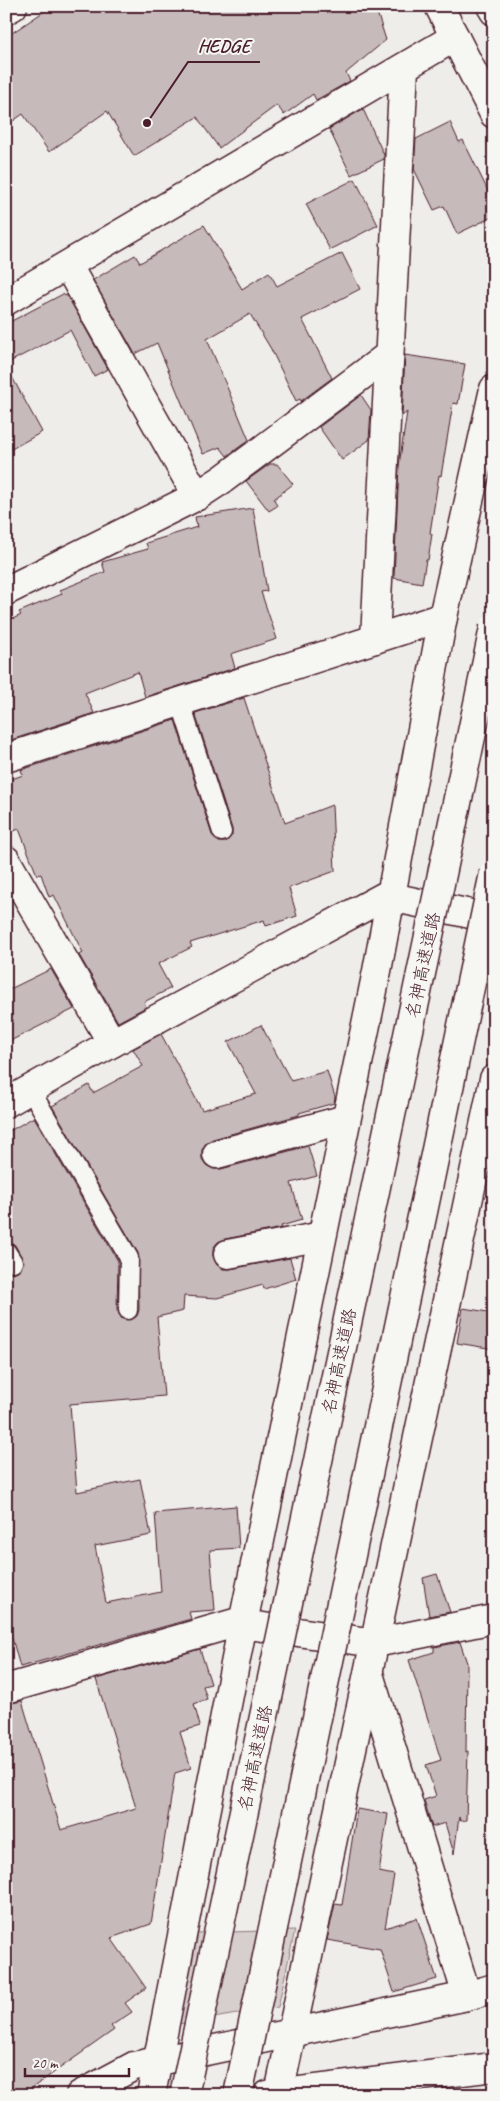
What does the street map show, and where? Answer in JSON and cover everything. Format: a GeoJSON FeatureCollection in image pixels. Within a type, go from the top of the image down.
{"type":"FeatureCollection","features":[{"type":"Feature","properties":{"kind":"main road"},"geometry":{"type":"LineString","coordinates":[[6,10],[13,6]]}},
{"type":"Feature","properties":{"kind":"main road"},"geometry":{"type":"LineString","coordinates":[[439,6],[494,114]]}},
{"type":"Feature","properties":{"kind":"main road"},"geometry":{"type":"LineString","coordinates":[[492,6],[494,10]]}},
{"type":"Feature","properties":{"kind":"main road"},"geometry":{"type":"LineString","coordinates":[[6,301],[455,37]]}},
{"type":"Feature","properties":{"kind":"main road"},"geometry":{"type":"LineString","coordinates":[[375,639],[404,68]]}},
{"type":"Feature","properties":{"kind":"main road"},"geometry":{"type":"LineString","coordinates":[[68,266],[196,496]]}},
{"type":"Feature","properties":{"kind":"main road"},"geometry":{"type":"LineString","coordinates":[[6,591],[196,496],[223,479],[389,355]]}},
{"type":"Feature","properties":{"kind":"main road"},"geometry":{"type":"LineString","coordinates":[[151,2095],[243,1623],[391,897],[443,617],[494,388]]}},
{"type":"Feature","properties":{"kind":"main road"},"geometry":{"type":"LineString","coordinates":[[6,758],[443,617]]}},
{"type":"Feature","properties":{"kind":"main road","name":"名神高速道路"},"geometry":{"type":"LineString","coordinates":[[184,2095],[494,628]]}},
{"type":"Feature","properties":{"kind":"main road"},"geometry":{"type":"LineString","coordinates":[[6,860],[112,1043]]}},
{"type":"Feature","properties":{"kind":"main road"},"geometry":{"type":"LineString","coordinates":[[238,2095],[494,873]]}},
{"type":"Feature","properties":{"kind":"main road"},"geometry":{"type":"LineString","coordinates":[[6,1103],[112,1043],[385,896],[494,919]]}},
{"type":"Feature","properties":{"kind":"main road"},"geometry":{"type":"LineString","coordinates":[[494,1079],[486,1152],[368,1672],[290,2032],[274,2094],[494,2067]]}},
{"type":"Feature","properties":{"kind":"main road"},"geometry":{"type":"LineString","coordinates":[[217,1154],[346,1119]]}},
{"type":"Feature","properties":{"kind":"main road"},"geometry":{"type":"LineString","coordinates":[[228,1254],[322,1236]]}},
{"type":"Feature","properties":{"kind":"main road"},"geometry":{"type":"LineString","coordinates":[[6,1689],[235,1623],[375,1643],[494,1620]]}},
{"type":"Feature","properties":{"kind":"main road"},"geometry":{"type":"LineString","coordinates":[[368,1672],[467,1996]]}},
{"type":"Feature","properties":{"kind":"main road"},"geometry":{"type":"LineString","coordinates":[[80,2095],[134,2066],[467,1996],[494,1988]]}},
{"type":"Feature","properties":{"kind":"lane"},"geometry":{"type":"LineString","coordinates":[[180,701],[222,832]]}},
{"type":"Feature","properties":{"kind":"lane"},"geometry":{"type":"LineString","coordinates":[[30,1089],[129,1258],[128,1310]]}},
{"type":"Feature","properties":{"kind":"shaded area"},"geometry":{"type":"Polygon","coordinates":[[[295,1930],[278,2007],[178,2024],[198,1933],[295,1930]]]}},
{"type":"Feature","properties":{"kind":"building"},"geometry":{"type":"Polygon","coordinates":[[[52,6],[375,6],[386,40],[346,73],[350,81],[316,100],[313,94],[284,115],[277,105],[219,148],[197,117],[134,156],[107,111],[49,152],[23,114],[6,126],[6,37],[52,6]]]}},
{"type":"Feature","properties":{"kind":"building"},"geometry":{"type":"Polygon","coordinates":[[[363,109],[384,155],[384,159],[351,175],[329,129],[363,109]]]}},
{"type":"Feature","properties":{"kind":"building"},"geometry":{"type":"Polygon","coordinates":[[[450,122],[459,142],[463,140],[494,203],[494,216],[457,234],[444,206],[434,210],[414,169],[416,139],[450,122]]]}},
{"type":"Feature","properties":{"kind":"building"},"geometry":{"type":"Polygon","coordinates":[[[355,179],[378,225],[330,250],[306,204],[355,179]]]}},
{"type":"Feature","properties":{"kind":"building"},"geometry":{"type":"Polygon","coordinates":[[[204,225],[242,289],[269,272],[277,286],[342,253],[360,289],[302,319],[332,378],[301,401],[300,399],[296,401],[271,349],[250,314],[207,339],[249,440],[227,456],[220,447],[203,454],[157,343],[135,354],[93,280],[135,255],[140,263],[204,225]]]}},
{"type":"Feature","properties":{"kind":"building"},"geometry":{"type":"Polygon","coordinates":[[[63,294],[67,295],[108,369],[94,376],[70,330],[6,364],[6,324],[63,294]]]}},
{"type":"Feature","properties":{"kind":"building"},"geometry":{"type":"Polygon","coordinates":[[[405,355],[465,364],[458,404],[453,403],[441,476],[439,475],[428,560],[426,560],[422,583],[394,578],[399,465],[407,412],[402,416],[405,355]]]}},
{"type":"Feature","properties":{"kind":"building"},"geometry":{"type":"Polygon","coordinates":[[[6,366],[42,432],[6,452],[6,366]]]}},
{"type":"Feature","properties":{"kind":"building"},"geometry":{"type":"Polygon","coordinates":[[[361,395],[371,410],[369,440],[342,460],[319,427],[361,395]]]}},
{"type":"Feature","properties":{"kind":"building"},"geometry":{"type":"Polygon","coordinates":[[[270,464],[277,464],[293,484],[274,499],[277,506],[269,511],[246,481],[270,464]]]}},
{"type":"Feature","properties":{"kind":"building"},"geometry":{"type":"Polygon","coordinates":[[[253,508],[267,591],[261,592],[277,639],[231,654],[235,668],[145,697],[138,672],[85,693],[94,713],[8,741],[6,737],[6,622],[21,615],[19,612],[62,594],[60,590],[105,572],[102,562],[148,549],[146,543],[197,527],[195,517],[253,508]]]}},
{"type":"Feature","properties":{"kind":"building"},"geometry":{"type":"Polygon","coordinates":[[[244,698],[285,823],[332,805],[335,871],[289,888],[297,916],[266,926],[264,920],[190,943],[192,947],[158,964],[171,988],[144,1002],[146,1007],[118,1022],[79,955],[83,953],[54,895],[49,897],[41,874],[37,875],[19,829],[6,834],[6,781],[23,775],[21,770],[175,720],[212,835],[219,842],[226,842],[232,835],[232,829],[195,713],[244,698]]]}},
{"type":"Feature","properties":{"kind":"building"},"geometry":{"type":"Polygon","coordinates":[[[51,969],[74,1009],[6,1043],[6,991],[51,969]]]}},
{"type":"Feature","properties":{"kind":"building"},"geometry":{"type":"Polygon","coordinates":[[[261,1025],[291,1081],[327,1071],[335,1097],[334,1103],[299,1113],[299,1115],[213,1139],[206,1143],[202,1150],[202,1159],[206,1165],[213,1169],[221,1169],[308,1146],[317,1176],[291,1183],[302,1220],[281,1226],[282,1228],[225,1239],[218,1242],[213,1248],[213,1256],[217,1265],[223,1269],[290,1258],[296,1279],[264,1289],[263,1285],[217,1298],[184,1296],[183,1311],[157,1317],[164,1396],[70,1404],[77,1492],[140,1479],[151,1535],[95,1546],[106,1603],[161,1592],[155,1513],[236,1506],[239,1548],[210,1550],[215,1610],[189,1612],[191,1619],[20,1667],[6,1616],[6,1270],[13,1273],[18,1271],[24,1262],[15,1245],[6,1240],[6,1133],[34,1117],[118,1261],[117,1310],[122,1319],[133,1319],[137,1316],[139,1310],[138,1253],[52,1106],[89,1085],[93,1093],[143,1066],[133,1049],[161,1034],[202,1110],[256,1094],[228,1042],[261,1025]]]}},
{"type":"Feature","properties":{"kind":"building"},"geometry":{"type":"Polygon","coordinates":[[[463,1308],[494,1313],[494,1349],[457,1343],[463,1308]]]}},
{"type":"Feature","properties":{"kind":"building"},"geometry":{"type":"Polygon","coordinates":[[[437,1574],[450,1612],[429,1616],[423,1578],[437,1574]]]}},
{"type":"Feature","properties":{"kind":"building"},"geometry":{"type":"Polygon","coordinates":[[[460,1642],[467,1663],[466,1752],[468,1751],[466,1820],[460,1821],[459,1817],[454,1854],[445,1823],[432,1827],[424,1800],[436,1796],[426,1765],[441,1760],[409,1660],[434,1652],[434,1647],[460,1642]]]}},
{"type":"Feature","properties":{"kind":"building"},"geometry":{"type":"Polygon","coordinates":[[[200,1649],[211,1684],[203,1686],[207,1699],[194,1704],[200,1726],[180,1732],[191,1768],[175,1773],[151,1924],[111,1938],[146,1988],[125,2003],[132,2012],[111,2026],[114,2030],[22,2095],[6,2095],[6,1704],[22,1701],[61,1830],[136,1808],[96,1679],[200,1649]]]}},
{"type":"Feature","properties":{"kind":"building"},"geometry":{"type":"Polygon","coordinates":[[[357,1809],[388,1814],[379,1872],[394,1875],[385,1928],[417,1918],[437,1979],[394,1992],[380,1949],[327,1940],[335,1904],[342,1905],[357,1809]]]}},
{"type":"Feature","properties":{"kind":"place","name":"HEDGE"},"geometry":{"type":"Point","coordinates":[147,123]}}]}
